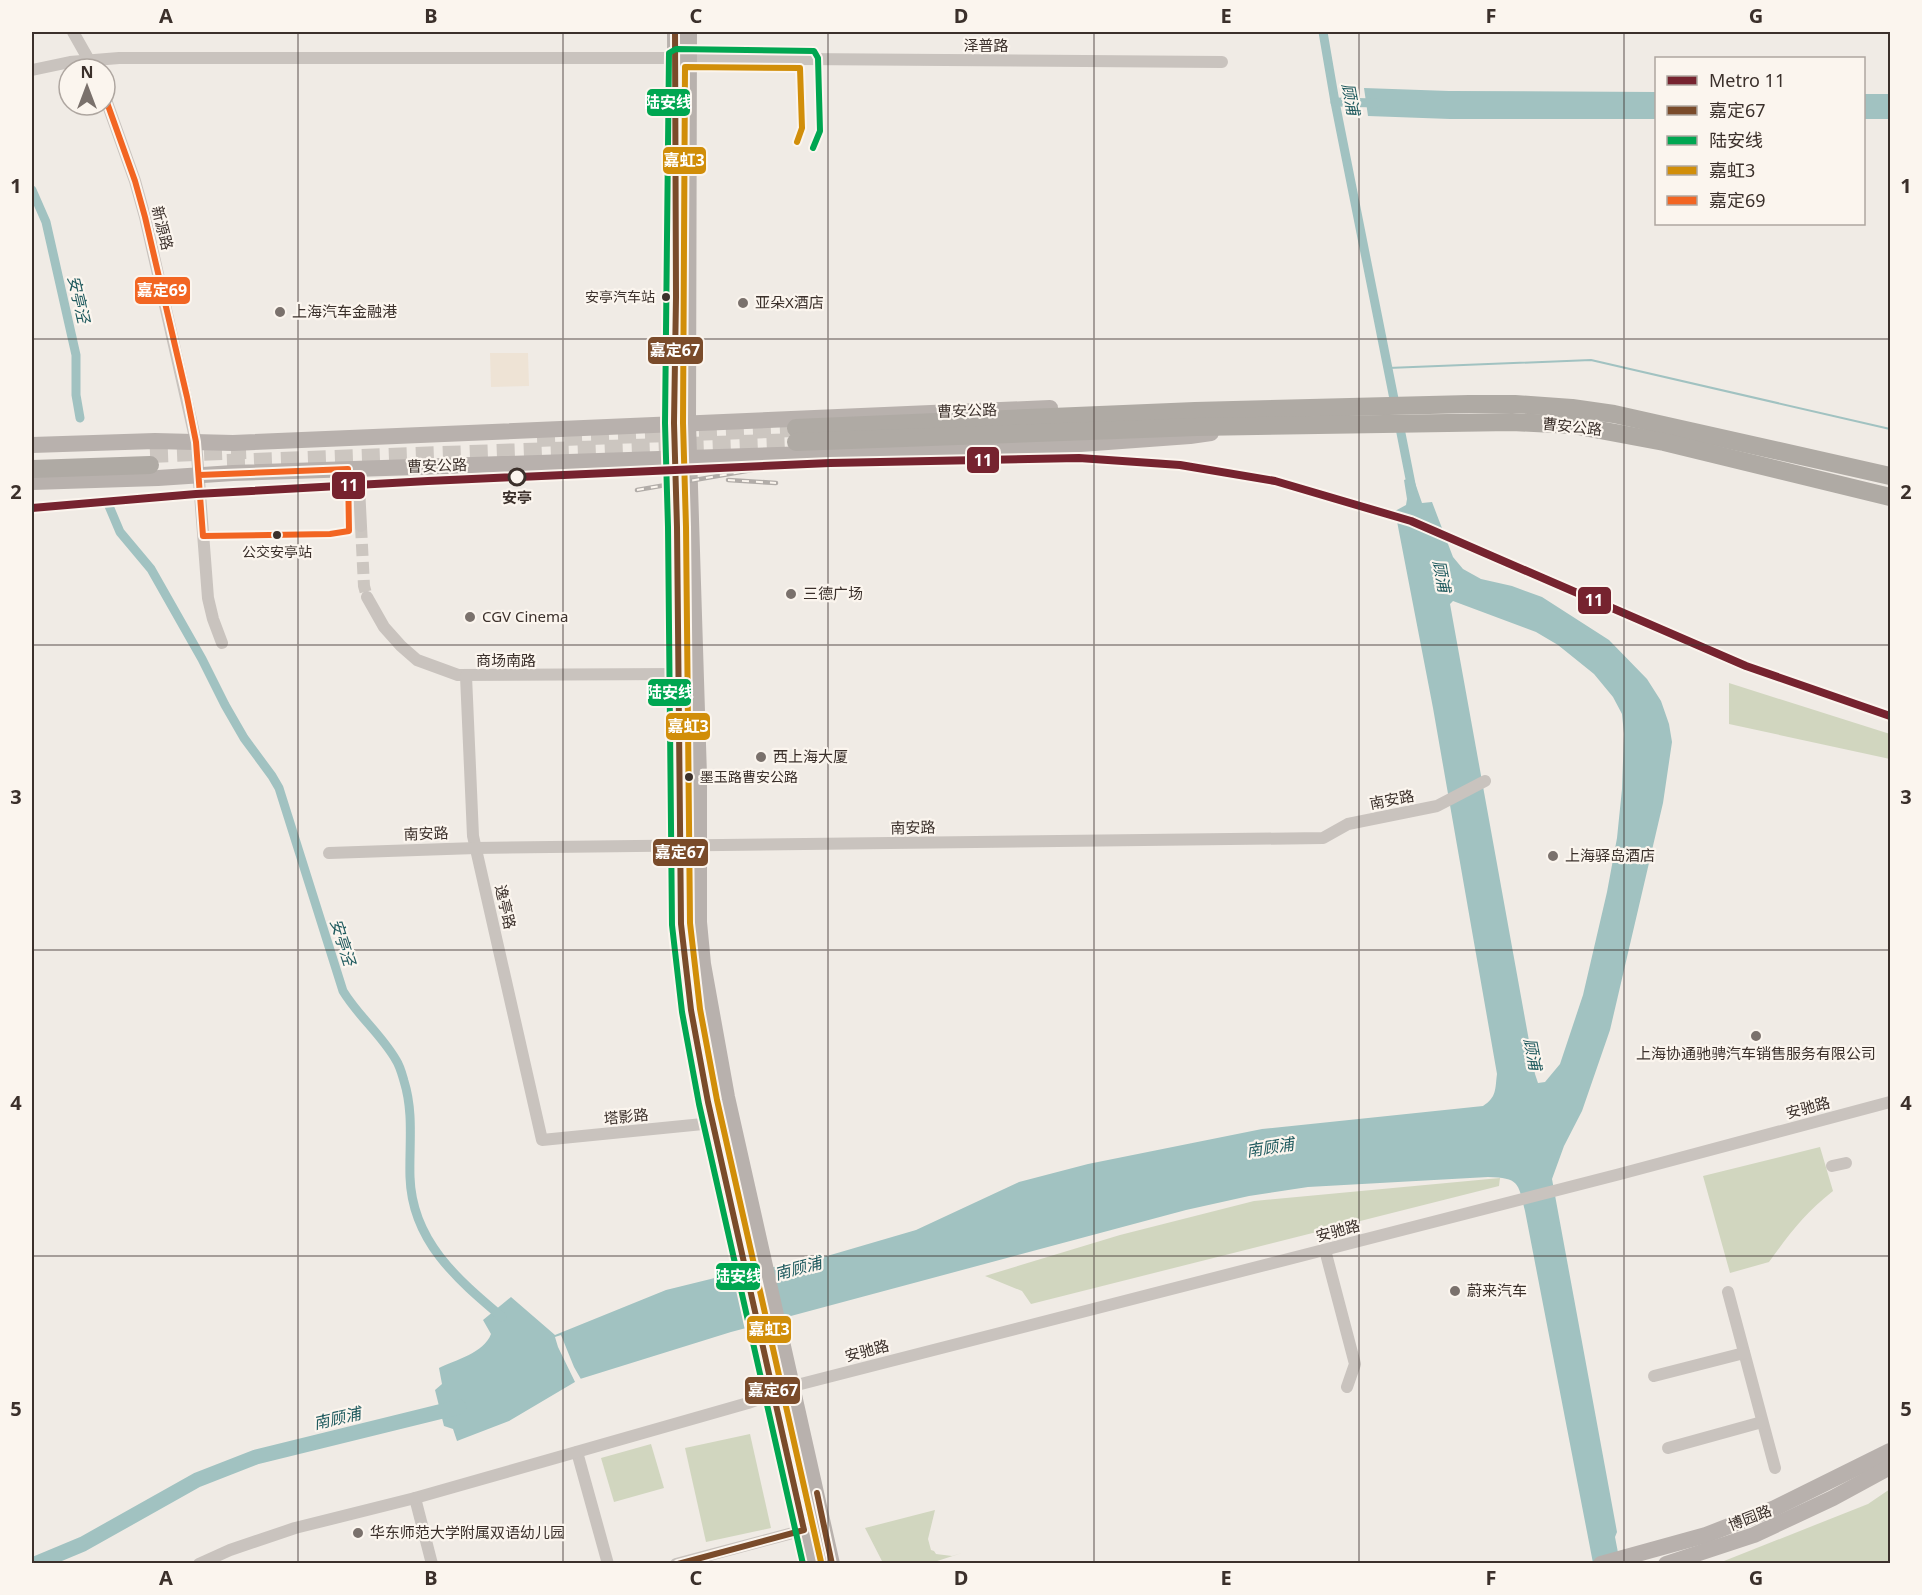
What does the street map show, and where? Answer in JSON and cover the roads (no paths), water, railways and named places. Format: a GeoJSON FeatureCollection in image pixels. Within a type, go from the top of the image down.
{"type":"FeatureCollection","features":[{"type":"Feature","properties":{"kind":"highway","name":"曹安公路"},"geometry":{"type":"LineString","coordinates":[[1422,415],[1515,404],[1604,412],[1890,477]]}},
{"type":"Feature","properties":{"kind":"highway","name":"曹安公路"},"geometry":{"type":"LineString","coordinates":[[796,435],[1246,418],[1422,415],[1573,425],[1654,440],[1890,497]]}},
{"type":"Feature","properties":{"kind":"highway"},"geometry":{"type":"LineString","coordinates":[[32,460],[150,460],[32,470]]}},
{"type":"Feature","properties":{"kind":"main road"},"geometry":{"type":"LineString","coordinates":[[675,32],[682,58]]}},
{"type":"Feature","properties":{"kind":"main road"},"geometry":{"type":"LineString","coordinates":[[688,32],[682,58],[681,423],[699,776],[699,922],[703,964],[727,1097],[832,1563]]}},
{"type":"Feature","properties":{"kind":"main road","name":"曹安公路"},"geometry":{"type":"LineString","coordinates":[[196,442],[233,443],[1192,403],[1246,418]]}},
{"type":"Feature","properties":{"kind":"main road","name":"曹安公路"},"geometry":{"type":"LineString","coordinates":[[32,482],[358,468],[1053,446],[1190,436],[1246,418]]}},
{"type":"Feature","properties":{"kind":"main road"},"geometry":{"type":"LineString","coordinates":[[32,446],[155,441],[196,442]]}},
{"type":"Feature","properties":{"kind":"main road"},"geometry":{"type":"LineString","coordinates":[[683,458],[679,674],[681,924],[684,964],[699,1057],[713,1123],[812,1563]]}},
{"type":"Feature","properties":{"kind":"main road","name":"博园路"},"geometry":{"type":"LineString","coordinates":[[1601,1563],[1706,1535],[1775,1508],[1890,1451]]}},
{"type":"Feature","properties":{"kind":"main road","name":"博园路"},"geometry":{"type":"LineString","coordinates":[[1666,1563],[1754,1535],[1807,1511],[1890,1467]]}},
{"type":"Feature","properties":{"kind":"street"},"geometry":{"type":"LineString","coordinates":[[73,32],[88,57]]}},
{"type":"Feature","properties":{"kind":"street","name":"泽普路"},"geometry":{"type":"LineString","coordinates":[[117,64],[682,58],[1222,62]]}},
{"type":"Feature","properties":{"kind":"street","name":"泽普路"},"geometry":{"type":"LineString","coordinates":[[32,70],[57,68]]}},
{"type":"Feature","properties":{"kind":"street","name":"新源路"},"geometry":{"type":"LineString","coordinates":[[112,117],[145,217],[196,442],[208,598],[222,643]]}},
{"type":"Feature","properties":{"kind":"street"},"geometry":{"type":"LineString","coordinates":[[358,468],[361,526]]}},
{"type":"Feature","properties":{"kind":"street","name":"商场南路"},"geometry":{"type":"LineString","coordinates":[[367,597],[384,627],[417,660],[458,675],[679,674]]}},
{"type":"Feature","properties":{"kind":"street","name":"逸亭路"},"geometry":{"type":"LineString","coordinates":[[466,676],[473,836],[542,1140]]}},
{"type":"Feature","properties":{"kind":"street","name":"南安路"},"geometry":{"type":"LineString","coordinates":[[329,853],[476,848],[1323,838],[1348,824],[1437,806],[1485,781]]}},
{"type":"Feature","properties":{"kind":"street","name":"安驰路"},"geometry":{"type":"LineString","coordinates":[[793,1386],[1890,1102]]}},
{"type":"Feature","properties":{"kind":"street","name":"塔影路"},"geometry":{"type":"LineString","coordinates":[[542,1140],[713,1123]]}},
{"type":"Feature","properties":{"kind":"street"},"geometry":{"type":"LineString","coordinates":[[1832,1166],[1846,1163]]}},
{"type":"Feature","properties":{"kind":"street"},"geometry":{"type":"LineString","coordinates":[[1325,1250],[1355,1364],[1347,1387]]}},
{"type":"Feature","properties":{"kind":"street"},"geometry":{"type":"LineString","coordinates":[[1728,1292],[1775,1468]]}},
{"type":"Feature","properties":{"kind":"street"},"geometry":{"type":"LineString","coordinates":[[1654,1376],[1744,1353]]}},
{"type":"Feature","properties":{"kind":"street"},"geometry":{"type":"LineString","coordinates":[[208,1562],[295,1528],[415,1498],[774,1394]]}},
{"type":"Feature","properties":{"kind":"street"},"geometry":{"type":"LineString","coordinates":[[1668,1448],[1762,1422]]}},
{"type":"Feature","properties":{"kind":"street"},"geometry":{"type":"LineString","coordinates":[[577,1452],[608,1563]]}},
{"type":"Feature","properties":{"kind":"street"},"geometry":{"type":"LineString","coordinates":[[415,1498],[432,1563]]}},
{"type":"Feature","properties":{"kind":"street"},"geometry":{"type":"LineString","coordinates":[[676,1563],[804,1530]]}},
{"type":"Feature","properties":{"kind":"water"},"geometry":{"type":"Polygon","coordinates":[[[1364,88],[1449,91],[1655,92],[1655,119],[1450,119],[1368,116],[1364,88]]]}},
{"type":"Feature","properties":{"kind":"water"},"geometry":{"type":"Polygon","coordinates":[[[1865,94],[1890,94],[1890,119],[1865,119],[1865,94]]]}},
{"type":"Feature","properties":{"kind":"water"},"geometry":{"type":"Polygon","coordinates":[[[1413,477],[1422,503],[1432,502],[1453,557],[1463,569],[1481,579],[1512,586],[1542,597],[1609,640],[1647,679],[1661,701],[1669,724],[1672,742],[1663,803],[1610,1030],[1582,1111],[1564,1146],[1552,1179],[1617,1532],[1615,1537],[1620,1563],[1593,1563],[1523,1201],[1516,1184],[1498,1178],[1308,1187],[1249,1196],[1186,1210],[731,1332],[580,1379],[509,1421],[457,1441],[453,1429],[444,1426],[435,1390],[442,1384],[439,1368],[482,1346],[491,1334],[483,1320],[511,1297],[555,1335],[666,1290],[727,1275],[810,1261],[916,1230],[1019,1182],[1088,1164],[1262,1129],[1483,1106],[1488,1103],[1494,1092],[1497,1074],[1433,708],[1395,511],[1406,505],[1404,480],[1413,477]],[[1453,601],[1450,604],[1538,1083],[1545,1082],[1560,1064],[1583,995],[1617,838],[1624,734],[1622,714],[1613,697],[1594,674],[1558,645],[1536,632],[1453,601]]]}},
{"type":"Feature","properties":{"kind":"waterway","name":"顾浦"},"geometry":{"type":"LineString","coordinates":[[1323,32],[1396,409]]}},
{"type":"Feature","properties":{"kind":"waterway"},"geometry":{"type":"LineString","coordinates":[[1335,102],[1377,103]]}},
{"type":"Feature","properties":{"kind":"waterway","name":"安亭泾"},"geometry":{"type":"LineString","coordinates":[[32,190],[46,222],[76,355],[76,395],[80,418]]}},
{"type":"Feature","properties":{"kind":"waterway"},"geometry":{"type":"LineString","coordinates":[[1388,368],[1591,360],[1890,429]]}},
{"type":"Feature","properties":{"kind":"waterway","name":"顾浦"},"geometry":{"type":"LineString","coordinates":[[1399,423],[1412,489]]}},
{"type":"Feature","properties":{"kind":"waterway","name":"安亭泾"},"geometry":{"type":"LineString","coordinates":[[109,506],[120,532],[151,569],[244,738],[279,788],[343,991],[390,1051],[402,1073],[410,1117],[410,1177],[419,1221],[440,1257],[469,1288],[502,1317]]}},
{"type":"Feature","properties":{"kind":"waterway","name":"南顾浦"},"geometry":{"type":"LineString","coordinates":[[35,1564],[83,1544],[197,1480],[256,1457],[459,1407]]}},
{"type":"Feature","properties":{"kind":"tunnel"},"geometry":{"type":"LineString","coordinates":[[537,438],[796,428]]}},
{"type":"Feature","properties":{"kind":"tunnel"},"geometry":{"type":"LineString","coordinates":[[227,463],[796,442]]}},
{"type":"Feature","properties":{"kind":"tunnel"},"geometry":{"type":"LineString","coordinates":[[150,454],[246,450]]}},
{"type":"Feature","properties":{"kind":"tunnel"},"geometry":{"type":"LineString","coordinates":[[361,526],[364,586],[367,597]]}},
{"type":"Feature","properties":{"kind":"railway"},"geometry":{"type":"LineString","coordinates":[[637,490],[775,466]]}},
{"type":"Feature","properties":{"kind":"railway"},"geometry":{"type":"LineString","coordinates":[[639,472],[689,476]]}},
{"type":"Feature","properties":{"kind":"railway"},"geometry":{"type":"LineString","coordinates":[[728,480],[776,483]]}},
{"type":"Feature","properties":{"kind":"metro line","name":"11"},"geometry":{"type":"LineString","coordinates":[[32,508],[196,494],[830,463],[1079,458],[1180,465],[1275,481],[1411,521],[1746,666],[1890,716]]}},
{"type":"Feature","properties":{"kind":"place","name":"安亭汽车站"},"geometry":{"type":"Point","coordinates":[666,297]}},
{"type":"Feature","properties":{"kind":"place","name":"亚朵X酒店"},"geometry":{"type":"Point","coordinates":[743,303]}},
{"type":"Feature","properties":{"kind":"place","name":"上海汽车金融港"},"geometry":{"type":"Point","coordinates":[280,312]}},
{"type":"Feature","properties":{"kind":"place","name":"安亭"},"geometry":{"type":"Point","coordinates":[517,477]}},
{"type":"Feature","properties":{"kind":"place","name":"公交安亭站"},"geometry":{"type":"Point","coordinates":[277,535]}},
{"type":"Feature","properties":{"kind":"place","name":"三德广场"},"geometry":{"type":"Point","coordinates":[791,594]}},
{"type":"Feature","properties":{"kind":"place","name":"CGV Cinema"},"geometry":{"type":"Point","coordinates":[470,617]}},
{"type":"Feature","properties":{"kind":"place","name":"西上海大厦"},"geometry":{"type":"Point","coordinates":[761,757]}},
{"type":"Feature","properties":{"kind":"place","name":"墨玉路曹安公路"},"geometry":{"type":"Point","coordinates":[689,777]}},
{"type":"Feature","properties":{"kind":"place","name":"上海驿岛酒店"},"geometry":{"type":"Point","coordinates":[1553,856]}},
{"type":"Feature","properties":{"kind":"place","name":"上海协通驰骋汽车销售服务有限公司"},"geometry":{"type":"Point","coordinates":[1756,1036]}},
{"type":"Feature","properties":{"kind":"place","name":"蔚来汽车"},"geometry":{"type":"Point","coordinates":[1455,1291]}},
{"type":"Feature","properties":{"kind":"place","name":"华东师范大学附属双语幼儿园"},"geometry":{"type":"Point","coordinates":[358,1533]}}]}
